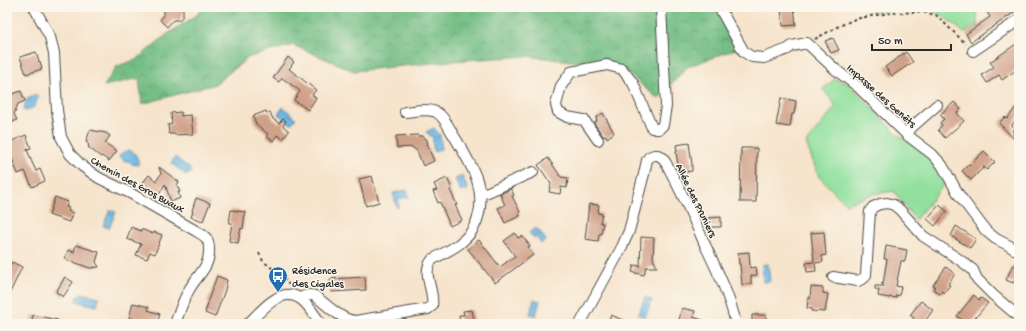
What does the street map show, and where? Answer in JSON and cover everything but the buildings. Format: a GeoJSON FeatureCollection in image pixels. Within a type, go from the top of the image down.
{"type":"FeatureCollection","features":[{"type":"Feature","properties":{"kind":"street","name":"Chemin des Gros Buaux"},"geometry":{"type":"LineString","coordinates":[[34,7],[50,37],[54,53],[57,110],[61,137],[70,154],[82,166],[98,178],[130,193],[196,230],[204,236],[209,243],[209,258],[205,267],[189,290],[175,324]]}},
{"type":"Feature","properties":{"kind":"street"},"geometry":{"type":"LineString","coordinates":[[598,140],[584,120],[567,117],[558,112],[556,105],[561,86],[571,72],[607,65],[622,69],[633,83],[652,128],[659,129],[663,125],[666,106],[661,7]]}},
{"type":"Feature","properties":{"kind":"street"},"geometry":{"type":"LineString","coordinates":[[719,7],[744,52],[752,57],[764,58],[792,46],[808,43]]}},
{"type":"Feature","properties":{"kind":"street"},"geometry":{"type":"LineString","coordinates":[[973,51],[1019,20]]}},
{"type":"Feature","properties":{"kind":"street","name":"Impasse des Genêts"},"geometry":{"type":"LineString","coordinates":[[808,43],[836,70],[857,86],[907,134],[932,154],[942,165],[959,195],[986,231],[996,239],[1014,249],[1019,249]]}},
{"type":"Feature","properties":{"kind":"street"},"geometry":{"type":"LineString","coordinates":[[907,134],[911,128],[937,105]]}},
{"type":"Feature","properties":{"kind":"street"},"geometry":{"type":"LineString","coordinates":[[248,324],[267,305],[276,298],[285,295],[296,297],[308,295],[316,296],[342,317],[355,321],[428,309],[432,306],[433,300],[428,268],[433,259],[459,244],[473,229],[480,207],[479,185],[470,162],[444,119],[437,112],[424,110],[405,112]]}},
{"type":"Feature","properties":{"kind":"street","name":"Allée des Pruniers"},"geometry":{"type":"LineString","coordinates":[[580,324],[622,247],[631,224],[647,160],[649,157],[658,155],[663,158],[688,205],[725,288],[733,310],[736,324]]}},
{"type":"Feature","properties":{"kind":"street"},"geometry":{"type":"LineString","coordinates":[[480,194],[488,192],[533,172]]}},
{"type":"Feature","properties":{"kind":"street"},"geometry":{"type":"LineString","coordinates":[[833,277],[858,281],[864,278],[866,275],[870,211],[873,207],[887,203],[894,205],[900,210],[923,236],[973,270],[978,279],[997,299],[1019,317]]}},
{"type":"Feature","properties":{"kind":"street"},"geometry":{"type":"LineString","coordinates":[[296,297],[310,309],[321,324]]}},
{"type":"Feature","properties":{"kind":"path"},"geometry":{"type":"LineString","coordinates":[[808,43],[836,27],[855,19],[893,13],[922,12],[936,15],[973,51]]}},
{"type":"Feature","properties":{"kind":"path"},"geometry":{"type":"LineString","coordinates":[[258,253],[263,261],[284,278],[296,297]]}},
{"type":"Feature","properties":{"kind":"green space"},"geometry":{"type":"Polygon","coordinates":[[[203,7],[721,7],[736,49],[687,67],[658,99],[621,67],[528,56],[451,61],[354,71],[293,45],[249,57],[215,84],[142,104],[139,78],[104,86],[117,66],[136,60],[166,35],[197,15],[203,7]]]}},
{"type":"Feature","properties":{"kind":"green space"},"geometry":{"type":"Polygon","coordinates":[[[871,7],[977,7],[977,25],[964,33],[941,14],[922,8],[874,12],[871,7]]]}},
{"type":"Feature","properties":{"kind":"green space"},"geometry":{"type":"Polygon","coordinates":[[[835,79],[849,84],[897,134],[929,157],[946,182],[915,220],[894,191],[873,194],[846,204],[819,177],[806,143],[836,106],[823,89],[835,79]]]}},
{"type":"Feature","properties":{"kind":"water"},"geometry":{"type":"Polygon","coordinates":[[[36,95],[39,96],[34,107],[26,111],[23,110],[27,99],[36,95]]]}},
{"type":"Feature","properties":{"kind":"water"},"geometry":{"type":"Polygon","coordinates":[[[283,107],[296,118],[291,124],[278,114],[283,107]]]}},
{"type":"Feature","properties":{"kind":"water"},"geometry":{"type":"Polygon","coordinates":[[[434,128],[440,135],[442,148],[435,152],[433,148],[433,138],[426,132],[434,128]]]}},
{"type":"Feature","properties":{"kind":"water"},"geometry":{"type":"Polygon","coordinates":[[[128,150],[136,155],[138,165],[125,161],[119,156],[128,150]]]}},
{"type":"Feature","properties":{"kind":"water"},"geometry":{"type":"Polygon","coordinates":[[[175,157],[190,169],[191,173],[186,175],[171,163],[175,157]]]}},
{"type":"Feature","properties":{"kind":"water"},"geometry":{"type":"Polygon","coordinates":[[[462,176],[468,189],[461,192],[455,179],[462,176]]]}},
{"type":"Feature","properties":{"kind":"water"},"geometry":{"type":"Polygon","coordinates":[[[407,190],[409,197],[398,199],[399,207],[397,208],[393,193],[407,190]]]}},
{"type":"Feature","properties":{"kind":"water"},"geometry":{"type":"Polygon","coordinates":[[[110,210],[116,212],[109,228],[103,226],[110,210]]]}},
{"type":"Feature","properties":{"kind":"water"},"geometry":{"type":"Polygon","coordinates":[[[535,228],[536,230],[538,229],[546,240],[541,244],[536,237],[534,238],[529,233],[535,228]]]}},
{"type":"Feature","properties":{"kind":"water"},"geometry":{"type":"Polygon","coordinates":[[[768,264],[770,281],[763,282],[762,265],[768,264]]]}},
{"type":"Feature","properties":{"kind":"water"},"geometry":{"type":"Polygon","coordinates":[[[81,293],[99,297],[97,306],[76,301],[77,296],[80,297],[81,293]]]}},
{"type":"Feature","properties":{"kind":"water"},"geometry":{"type":"Polygon","coordinates":[[[645,297],[652,300],[645,317],[638,314],[645,297]]]}},
{"type":"Feature","properties":{"kind":"water"},"geometry":{"type":"Polygon","coordinates":[[[534,299],[540,301],[536,316],[530,314],[534,299]]]}},
{"type":"Feature","properties":{"kind":"place","name":"Résidence des Cigales"},"geometry":{"type":"Point","coordinates":[278,293]}}]}
